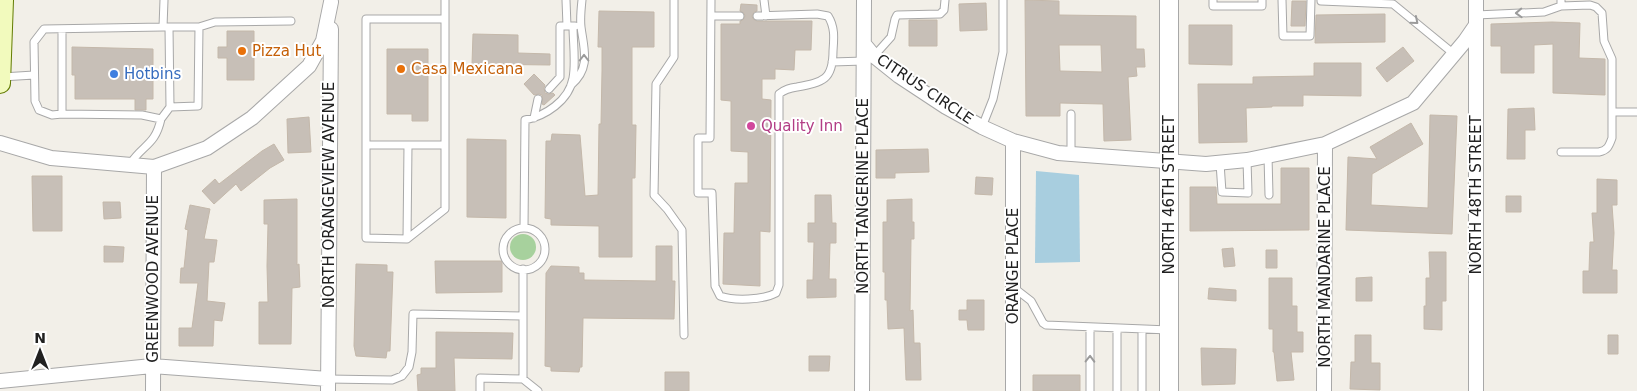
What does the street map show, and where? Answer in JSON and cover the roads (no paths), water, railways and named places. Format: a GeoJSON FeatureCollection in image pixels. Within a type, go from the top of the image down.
{"type":"FeatureCollection","features":[{"type":"Feature","properties":{"kind":"main road"},"geometry":{"type":"LineString","coordinates":[[0,83],[2,0]]}},
{"type":"Feature","properties":{"kind":"street","name":"NORTH TANGERINE PLACE"},"geometry":{"type":"LineString","coordinates":[[862,391],[869,59],[864,44],[864,0]]}},
{"type":"Feature","properties":{"kind":"street","name":"NORTH 46TH STREET"},"geometry":{"type":"LineString","coordinates":[[1169,391],[1170,0]]}},
{"type":"Feature","properties":{"kind":"street","name":"NORTH 48TH STREET"},"geometry":{"type":"LineString","coordinates":[[1476,0],[1476,391]]}},
{"type":"Feature","properties":{"kind":"street"},"geometry":{"type":"LineString","coordinates":[[0,143],[51,158],[154,167],[207,148],[252,118],[309,66],[323,42],[331,1]]}},
{"type":"Feature","properties":{"kind":"street","name":"NORTH ORANGEVIEW AVENUE"},"geometry":{"type":"LineString","coordinates":[[328,385],[331,1]]}},
{"type":"Feature","properties":{"kind":"street","name":"CITRUS CIRCLE"},"geometry":{"type":"LineString","coordinates":[[869,59],[982,128],[1013,141],[1058,153],[1206,164],[1247,160],[1325,144],[1412,103],[1454,54],[1476,20]]}},
{"type":"Feature","properties":{"kind":"street","name":"ORANGE PLACE"},"geometry":{"type":"LineString","coordinates":[[1013,141],[1013,391]]}},
{"type":"Feature","properties":{"kind":"street","name":"NORTH MANDARINE PLACE"},"geometry":{"type":"LineString","coordinates":[[1324,391],[1325,144]]}},
{"type":"Feature","properties":{"kind":"street","name":"GREENWOOD AVENUE"},"geometry":{"type":"LineString","coordinates":[[153,391],[154,167]]}},
{"type":"Feature","properties":{"kind":"street"},"geometry":{"type":"LineString","coordinates":[[0,381],[152,366],[328,385]]}},
{"type":"Feature","properties":{"kind":"lane"},"geometry":{"type":"LineString","coordinates":[[130,165],[136,155],[154,140],[159,131],[161,119],[170,107],[164,0]]}},
{"type":"Feature","properties":{"kind":"lane"},"geometry":{"type":"LineString","coordinates":[[445,0],[446,209],[407,239],[366,238],[366,19],[445,19]]}},
{"type":"Feature","properties":{"kind":"lane"},"geometry":{"type":"LineString","coordinates":[[524,228],[525,120],[534,118],[565,97],[574,73],[566,0]]}},
{"type":"Feature","properties":{"kind":"lane"},"geometry":{"type":"LineString","coordinates":[[549,89],[560,77],[570,26],[582,0]]}},
{"type":"Feature","properties":{"kind":"lane"},"geometry":{"type":"LineString","coordinates":[[674,0],[674,57],[656,84],[654,194],[668,209],[682,230],[684,335]]}},
{"type":"Feature","properties":{"kind":"lane"},"geometry":{"type":"LineString","coordinates":[[711,0],[710,138],[698,138],[698,193],[712,193],[715,286],[720,296],[729,299],[768,297],[776,293],[779,285],[779,94],[784,90],[814,84],[827,78],[834,48],[833,24],[828,16],[817,14],[757,16]]}},
{"type":"Feature","properties":{"kind":"lane"},"geometry":{"type":"LineString","coordinates":[[764,0],[766,16]]}},
{"type":"Feature","properties":{"kind":"lane"},"geometry":{"type":"LineString","coordinates":[[832,62],[869,59],[891,37],[897,15],[940,14],[944,10],[945,0]]}},
{"type":"Feature","properties":{"kind":"lane"},"geometry":{"type":"LineString","coordinates":[[982,128],[993,99],[1003,52],[1003,0]]}},
{"type":"Feature","properties":{"kind":"lane"},"geometry":{"type":"LineString","coordinates":[[1213,0],[1213,6],[1262,6],[1262,0]]}},
{"type":"Feature","properties":{"kind":"lane"},"geometry":{"type":"LineString","coordinates":[[1282,0],[1283,36],[1310,36],[1311,0]]}},
{"type":"Feature","properties":{"kind":"lane"},"geometry":{"type":"LineString","coordinates":[[1321,0],[1393,4],[1454,54]]}},
{"type":"Feature","properties":{"kind":"lane"},"geometry":{"type":"LineString","coordinates":[[1476,20],[1544,12],[1561,3],[1590,5],[1596,7],[1602,13],[1604,41],[1612,59],[1612,138],[1609,147],[1604,151],[1561,152]]}},
{"type":"Feature","properties":{"kind":"lane"},"geometry":{"type":"LineString","coordinates":[[711,16],[740,16]]}},
{"type":"Feature","properties":{"kind":"lane"},"geometry":{"type":"LineString","coordinates":[[161,119],[142,115],[52,115],[38,110],[35,101],[34,42],[44,29],[199,28],[215,22],[291,21]]}},
{"type":"Feature","properties":{"kind":"lane"},"geometry":{"type":"LineString","coordinates":[[570,26],[583,39],[584,70],[581,76],[571,85]]}},
{"type":"Feature","properties":{"kind":"lane"},"geometry":{"type":"LineString","coordinates":[[170,107],[198,106],[199,28]]}},
{"type":"Feature","properties":{"kind":"lane"},"geometry":{"type":"LineString","coordinates":[[62,29],[62,114]]}},
{"type":"Feature","properties":{"kind":"lane"},"geometry":{"type":"LineString","coordinates":[[561,72],[564,82],[571,85]]}},
{"type":"Feature","properties":{"kind":"lane"},"geometry":{"type":"LineString","coordinates":[[0,77],[34,76]]}},
{"type":"Feature","properties":{"kind":"lane"},"geometry":{"type":"LineString","coordinates":[[534,118],[538,99]]}},
{"type":"Feature","properties":{"kind":"lane"},"geometry":{"type":"LineString","coordinates":[[1612,112],[1637,112]]}},
{"type":"Feature","properties":{"kind":"lane"},"geometry":{"type":"LineString","coordinates":[[1071,114],[1071,154]]}},
{"type":"Feature","properties":{"kind":"lane"},"geometry":{"type":"LineString","coordinates":[[366,145],[446,145]]}},
{"type":"Feature","properties":{"kind":"lane"},"geometry":{"type":"LineString","coordinates":[[407,239],[408,145]]}},
{"type":"Feature","properties":{"kind":"lane"},"geometry":{"type":"LineString","coordinates":[[1268,156],[1269,195]]}},
{"type":"Feature","properties":{"kind":"lane"},"geometry":{"type":"LineString","coordinates":[[1220,163],[1222,192],[1248,193],[1247,160]]}},
{"type":"Feature","properties":{"kind":"lane"},"geometry":{"type":"LineString","coordinates":[[524,228],[541,236],[545,249],[544,256],[536,266],[523,269],[516,268],[510,264],[504,252],[504,245],[506,238],[511,233],[524,228]]}},
{"type":"Feature","properties":{"kind":"lane"},"geometry":{"type":"LineString","coordinates":[[523,269],[523,379]]}},
{"type":"Feature","properties":{"kind":"lane"},"geometry":{"type":"LineString","coordinates":[[1013,287],[1031,302],[1046,326],[1169,330]]}},
{"type":"Feature","properties":{"kind":"lane"},"geometry":{"type":"LineString","coordinates":[[328,385],[392,380],[402,376],[409,368],[412,352],[413,314],[523,316]]}},
{"type":"Feature","properties":{"kind":"lane"},"geometry":{"type":"LineString","coordinates":[[1090,328],[1090,391]]}},
{"type":"Feature","properties":{"kind":"lane"},"geometry":{"type":"LineString","coordinates":[[1117,329],[1117,391]]}},
{"type":"Feature","properties":{"kind":"lane"},"geometry":{"type":"LineString","coordinates":[[1142,329],[1142,391]]}},
{"type":"Feature","properties":{"kind":"lane"},"geometry":{"type":"LineString","coordinates":[[480,391],[480,378],[523,379],[538,391]]}},
{"type":"Feature","properties":{"kind":"water"},"geometry":{"type":"Polygon","coordinates":[[[1036,171],[1079,175],[1080,262],[1035,263],[1036,171]]]}},
{"type":"Feature","properties":{"kind":"place","name":"Pizza Hut"},"geometry":{"type":"Point","coordinates":[242,51]}},
{"type":"Feature","properties":{"kind":"place","name":"Casa Mexicana"},"geometry":{"type":"Point","coordinates":[401,69]}},
{"type":"Feature","properties":{"kind":"place","name":"Hotbins"},"geometry":{"type":"Point","coordinates":[114,74]}},
{"type":"Feature","properties":{"kind":"place","name":"Quality Inn"},"geometry":{"type":"Point","coordinates":[751,126]}}]}
